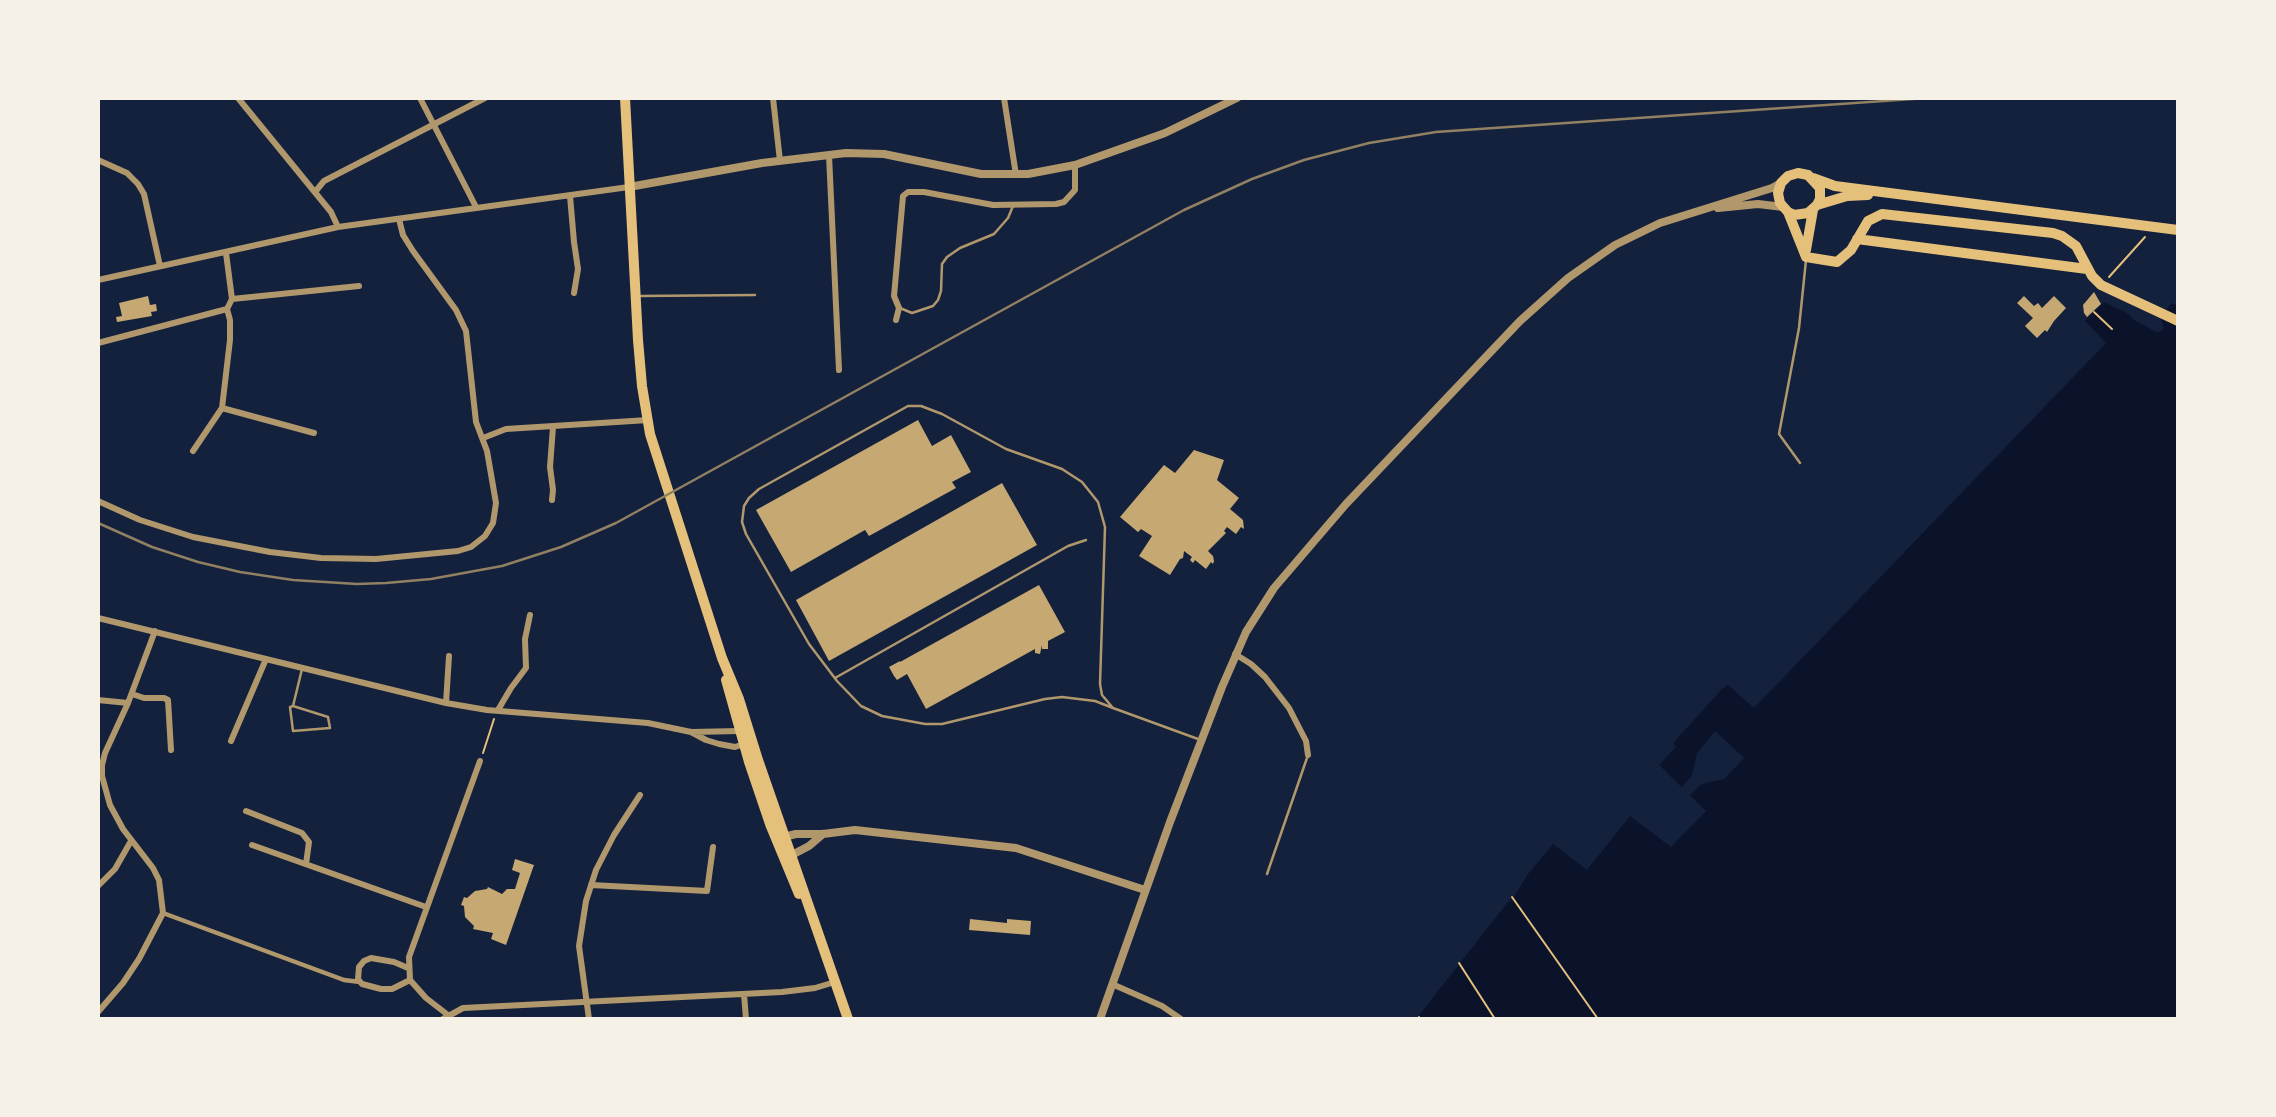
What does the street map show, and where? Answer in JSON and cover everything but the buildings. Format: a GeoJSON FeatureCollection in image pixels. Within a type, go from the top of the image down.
{"type":"FeatureCollection","features":[{"type":"Feature","properties":{"kind":"highway"},"geometry":{"type":"LineString","coordinates":[[1806,257],[1778,193],[1781,183],[1788,176],[1798,173],[1835,186],[2178,230]]}},
{"type":"Feature","properties":{"kind":"highway"},"geometry":{"type":"LineString","coordinates":[[1806,257],[1806,244],[1815,207],[1820,199],[1819,188],[1813,178]]}},
{"type":"Feature","properties":{"kind":"highway"},"geometry":{"type":"LineString","coordinates":[[1785,210],[1801,215],[1847,196],[1892,194]]}},
{"type":"Feature","properties":{"kind":"highway"},"geometry":{"type":"LineString","coordinates":[[1806,257],[1837,262],[1847,254],[1868,221],[1876,215],[1889,214],[2053,233],[2076,246],[2087,269],[2101,285],[2178,321]]}},
{"type":"Feature","properties":{"kind":"highway"},"geometry":{"type":"LineString","coordinates":[[1857,239],[2087,269]]}},
{"type":"Feature","properties":{"kind":"main road"},"geometry":{"type":"LineString","coordinates":[[625,98],[635,297],[642,386],[648,420],[663,475],[722,658],[739,699],[781,837]]}},
{"type":"Feature","properties":{"kind":"main road"},"geometry":{"type":"LineString","coordinates":[[722,658],[743,745],[789,857],[848,1019]]}},
{"type":"Feature","properties":{"kind":"street"},"geometry":{"type":"LineString","coordinates":[[250,98],[240,101],[331,212],[338,227]]}},
{"type":"Feature","properties":{"kind":"street"},"geometry":{"type":"LineString","coordinates":[[420,98],[476,207]]}},
{"type":"Feature","properties":{"kind":"street"},"geometry":{"type":"LineString","coordinates":[[315,192],[324,181],[485,98]]}},
{"type":"Feature","properties":{"kind":"street"},"geometry":{"type":"LineString","coordinates":[[773,98],[780,161]]}},
{"type":"Feature","properties":{"kind":"street"},"geometry":{"type":"LineString","coordinates":[[1004,98],[1016,175]]}},
{"type":"Feature","properties":{"kind":"street"},"geometry":{"type":"LineString","coordinates":[[99,277],[226,253],[338,227],[629,187],[830,155],[884,154],[981,174],[1016,175],[1075,165],[1165,133],[1237,98]]}},
{"type":"Feature","properties":{"kind":"street"},"geometry":{"type":"LineString","coordinates":[[830,155],[839,370]]}},
{"type":"Feature","properties":{"kind":"street"},"geometry":{"type":"LineString","coordinates":[[98,160],[127,173],[144,194],[160,266]]}},
{"type":"Feature","properties":{"kind":"street"},"geometry":{"type":"LineString","coordinates":[[895,320],[899,308],[894,296],[903,196],[908,192],[924,192],[1013,206],[1056,204],[1064,202],[1075,190],[1075,165]]}},
{"type":"Feature","properties":{"kind":"street"},"geometry":{"type":"LineString","coordinates":[[1100,1019],[1145,890],[1235,654],[1273,588],[1304,551],[1528,313],[1568,278],[1615,245],[1660,223],[1781,183]]}},
{"type":"Feature","properties":{"kind":"street"},"geometry":{"type":"LineString","coordinates":[[570,195],[578,269],[574,293]]}},
{"type":"Feature","properties":{"kind":"street"},"geometry":{"type":"LineString","coordinates":[[1705,210],[1758,204],[1785,210]]}},
{"type":"Feature","properties":{"kind":"street"},"geometry":{"type":"LineString","coordinates":[[98,501],[140,520],[180,533],[270,552],[354,559],[406,557],[458,551],[471,547],[485,536],[496,513],[495,489],[483,438],[476,422],[468,341],[462,318],[413,251],[403,235],[399,219]]}},
{"type":"Feature","properties":{"kind":"street"},"geometry":{"type":"LineString","coordinates":[[193,452],[222,408],[230,340],[227,309],[232,299],[226,253]]}},
{"type":"Feature","properties":{"kind":"street"},"geometry":{"type":"LineString","coordinates":[[232,299],[359,286]]}},
{"type":"Feature","properties":{"kind":"street"},"geometry":{"type":"LineString","coordinates":[[98,343],[227,309]]}},
{"type":"Feature","properties":{"kind":"street"},"geometry":{"type":"LineString","coordinates":[[222,408],[314,433]]}},
{"type":"Feature","properties":{"kind":"street"},"geometry":{"type":"LineString","coordinates":[[483,438],[506,429],[648,420]]}},
{"type":"Feature","properties":{"kind":"street"},"geometry":{"type":"LineString","coordinates":[[552,500],[550,467],[553,427]]}},
{"type":"Feature","properties":{"kind":"street"},"geometry":{"type":"LineString","coordinates":[[498,710],[526,668],[525,639],[530,615]]}},
{"type":"Feature","properties":{"kind":"street"},"geometry":{"type":"LineString","coordinates":[[98,618],[446,703],[648,723],[691,732],[739,730],[750,735],[743,745],[735,747],[706,740],[691,732]]}},
{"type":"Feature","properties":{"kind":"street"},"geometry":{"type":"LineString","coordinates":[[98,1012],[139,959],[163,913],[159,880],[153,868],[131,841],[110,805],[102,776],[105,753],[132,694],[155,631]]}},
{"type":"Feature","properties":{"kind":"street"},"geometry":{"type":"LineString","coordinates":[[1235,654],[1265,677],[1289,708],[1306,741],[1307,755]]}},
{"type":"Feature","properties":{"kind":"street"},"geometry":{"type":"LineString","coordinates":[[446,703],[449,656]]}},
{"type":"Feature","properties":{"kind":"street"},"geometry":{"type":"LineString","coordinates":[[231,741],[266,659]]}},
{"type":"Feature","properties":{"kind":"street"},"geometry":{"type":"LineString","coordinates":[[132,694],[168,700],[171,750]]}},
{"type":"Feature","properties":{"kind":"street"},"geometry":{"type":"LineString","coordinates":[[98,700],[128,703]]}},
{"type":"Feature","properties":{"kind":"street"},"geometry":{"type":"LineString","coordinates":[[480,761],[412,944],[408,968],[410,980],[446,1017],[463,1008],[744,994],[815,988],[835,982]]}},
{"type":"Feature","properties":{"kind":"street"},"geometry":{"type":"LineString","coordinates":[[589,1019],[579,946],[582,918],[591,885],[614,835],[640,795]]}},
{"type":"Feature","properties":{"kind":"street"},"geometry":{"type":"LineString","coordinates":[[246,811],[302,833],[309,842],[306,864]]}},
{"type":"Feature","properties":{"kind":"street"},"geometry":{"type":"LineString","coordinates":[[781,837],[855,830],[1016,848],[1145,890]]}},
{"type":"Feature","properties":{"kind":"street"},"geometry":{"type":"LineString","coordinates":[[789,857],[823,834]]}},
{"type":"Feature","properties":{"kind":"street"},"geometry":{"type":"LineString","coordinates":[[98,886],[115,869],[131,841]]}},
{"type":"Feature","properties":{"kind":"street"},"geometry":{"type":"LineString","coordinates":[[252,845],[426,907]]}},
{"type":"Feature","properties":{"kind":"street"},"geometry":{"type":"LineString","coordinates":[[591,885],[707,891],[713,847]]}},
{"type":"Feature","properties":{"kind":"street"},"geometry":{"type":"LineString","coordinates":[[163,913],[369,987],[392,989],[410,980]]}},
{"type":"Feature","properties":{"kind":"street"},"geometry":{"type":"LineString","coordinates":[[360,982],[357,973],[359,967],[371,958],[394,962],[408,968]]}},
{"type":"Feature","properties":{"kind":"street"},"geometry":{"type":"LineString","coordinates":[[1112,984],[1162,1006],[1181,1019]]}},
{"type":"Feature","properties":{"kind":"street"},"geometry":{"type":"LineString","coordinates":[[744,994],[746,1019]]}},
{"type":"Feature","properties":{"kind":"lane"},"geometry":{"type":"LineString","coordinates":[[899,308],[912,313],[933,306],[939,300],[942,264],[947,257],[960,248],[994,234],[1008,218],[1013,206]]}},
{"type":"Feature","properties":{"kind":"lane"},"geometry":{"type":"LineString","coordinates":[[1800,463],[1779,434],[1799,328],[1806,257]]}},
{"type":"Feature","properties":{"kind":"lane"},"geometry":{"type":"LineString","coordinates":[[635,297],[755,295]]}},
{"type":"Feature","properties":{"kind":"lane"},"geometry":{"type":"LineString","coordinates":[[1113,708],[1102,695],[1100,684],[1105,527],[1098,502],[1083,482],[1062,469],[1013,453],[942,414],[921,406],[908,406],[759,489],[748,498],[742,522],[746,534],[810,644],[835,678],[861,706],[892,719],[942,724],[1062,697],[1087,700],[1113,708],[1201,740]]}},
{"type":"Feature","properties":{"kind":"lane"},"geometry":{"type":"LineString","coordinates":[[835,678],[1068,546],[1086,540]]}},
{"type":"Feature","properties":{"kind":"lane"},"geometry":{"type":"LineString","coordinates":[[293,706],[328,717],[330,728],[293,732],[290,707],[293,706],[302,668]]}},
{"type":"Feature","properties":{"kind":"lane"},"geometry":{"type":"LineString","coordinates":[[1267,874],[1307,755]]}},
{"type":"Feature","properties":{"kind":"path"},"geometry":{"type":"LineString","coordinates":[[2108,278],[2147,234]]}},
{"type":"Feature","properties":{"kind":"path"},"geometry":{"type":"LineString","coordinates":[[2094,312],[2112,329]]}},
{"type":"Feature","properties":{"kind":"path"},"geometry":{"type":"LineString","coordinates":[[480,761],[498,710]]}},
{"type":"Feature","properties":{"kind":"path"},"geometry":{"type":"LineString","coordinates":[[1512,897],[1598,1019]]}},
{"type":"Feature","properties":{"kind":"path"},"geometry":{"type":"LineString","coordinates":[[1459,964],[1495,1019]]}},
{"type":"Feature","properties":{"kind":"water"},"geometry":{"type":"Polygon","coordinates":[[[2104,302],[2158,333],[2164,328],[2161,320],[2166,309],[2172,303],[2178,306],[2178,1019],[1416,1019],[1553,844],[1587,870],[1630,816],[1671,847],[1706,811],[1659,765],[1676,747],[1673,743],[1728,685],[1754,708],[2106,343],[2085,321],[2104,302]]]}},
{"type":"Feature","properties":{"kind":"pier"},"geometry":{"type":"Polygon","coordinates":[[[1715,731],[1744,758],[1724,779],[1701,784],[1690,795],[1682,787],[1692,776],[1697,753],[1715,731]]]}},
{"type":"Feature","properties":{"kind":"railway"},"geometry":{"type":"LineString","coordinates":[[98,523],[152,547],[198,562],[293,580],[386,583],[431,579],[502,566],[561,547],[616,523],[1184,210],[1252,179],[1304,160],[1369,143],[1436,132],[1927,98]]}}]}
